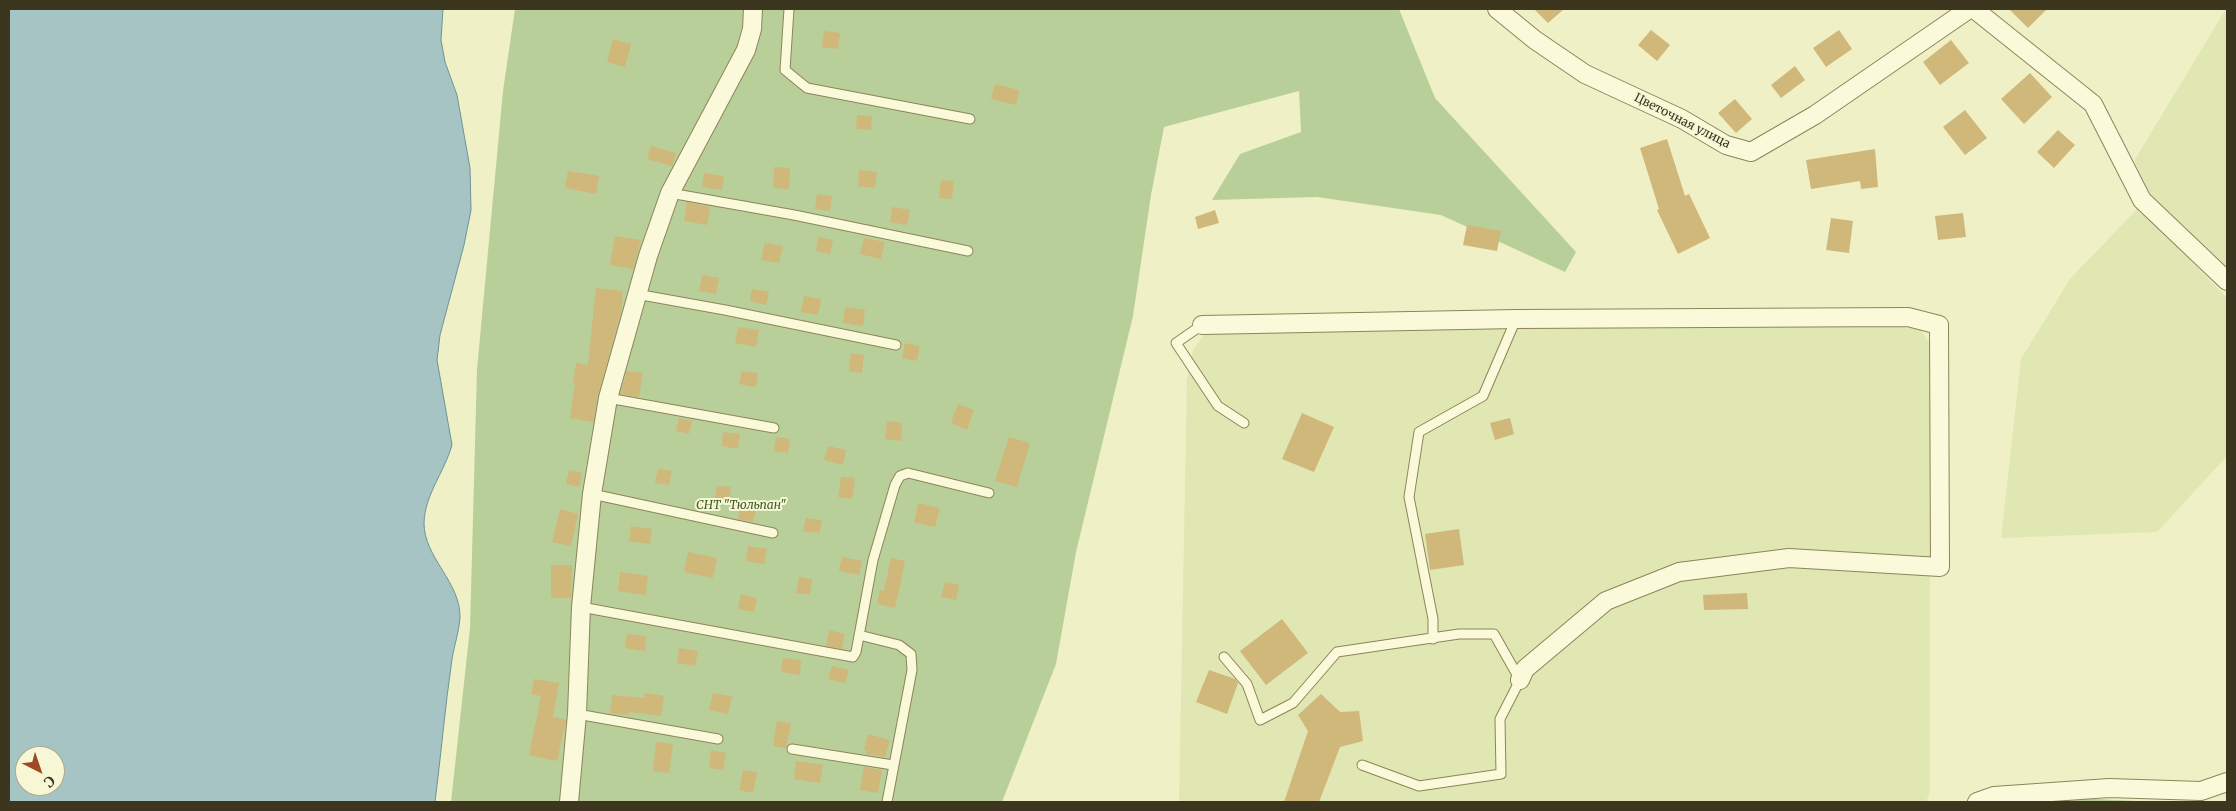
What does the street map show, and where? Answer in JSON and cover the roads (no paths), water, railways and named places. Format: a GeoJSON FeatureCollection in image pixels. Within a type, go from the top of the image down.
{"type":"FeatureCollection","features":[{"type":"Feature","properties":{"kind":"street"},"geometry":{"type":"LineString","coordinates":[[569,802],[577,714],[581,607],[592,494],[608,398],[636,294],[670,193],[746,50],[752,29],[754,9]]}},
{"type":"Feature","properties":{"kind":"street","name":"Цветочная улица"},"geometry":{"type":"LineString","coordinates":[[1497,9],[1535,40],[1586,74],[1682,119],[1726,145],[1751,152],[1815,115],[1969,9]]}},
{"type":"Feature","properties":{"kind":"street"},"geometry":{"type":"LineString","coordinates":[[1974,9],[2093,104],[2142,200],[2227,281]]}},
{"type":"Feature","properties":{"kind":"street"},"geometry":{"type":"LineString","coordinates":[[1202,325],[1516,319],[1908,317],[1939,325],[1940,567],[1790,558],[1678,572],[1606,601],[1525,669],[1520,680]]}},
{"type":"Feature","properties":{"kind":"street"},"geometry":{"type":"LineString","coordinates":[[1978,802],[1994,796],[2109,788],[2201,791],[2227,782]]}},
{"type":"Feature","properties":{"kind":"lane"},"geometry":{"type":"LineString","coordinates":[[789,9],[785,70],[807,88],[970,119]]}},
{"type":"Feature","properties":{"kind":"lane"},"geometry":{"type":"LineString","coordinates":[[670,193],[794,215],[968,251]]}},
{"type":"Feature","properties":{"kind":"lane"},"geometry":{"type":"LineString","coordinates":[[636,294],[725,310],[896,346]]}},
{"type":"Feature","properties":{"kind":"lane"},"geometry":{"type":"LineString","coordinates":[[1433,639],[1433,619],[1409,497],[1419,432],[1483,396],[1516,319]]}},
{"type":"Feature","properties":{"kind":"lane"},"geometry":{"type":"LineString","coordinates":[[1202,325],[1176,343],[1218,406],[1244,423]]}},
{"type":"Feature","properties":{"kind":"lane"},"geometry":{"type":"LineString","coordinates":[[608,398],[774,428]]}},
{"type":"Feature","properties":{"kind":"lane"},"geometry":{"type":"LineString","coordinates":[[581,607],[853,657],[856,652],[873,560],[895,485],[900,476],[908,473],[989,493]]}},
{"type":"Feature","properties":{"kind":"lane"},"geometry":{"type":"LineString","coordinates":[[592,494],[773,533]]}},
{"type":"Feature","properties":{"kind":"lane"},"geometry":{"type":"LineString","coordinates":[[1224,657],[1248,684],[1260,720],[1294,703],[1337,652],[1459,634],[1494,634],[1520,680],[1500,719],[1501,774],[1419,786],[1362,765]]}},
{"type":"Feature","properties":{"kind":"lane"},"geometry":{"type":"LineString","coordinates":[[859,635],[899,644],[911,654],[912,670],[893,765],[888,802]]}},
{"type":"Feature","properties":{"kind":"lane"},"geometry":{"type":"LineString","coordinates":[[577,714],[718,739]]}},
{"type":"Feature","properties":{"kind":"lane"},"geometry":{"type":"LineString","coordinates":[[792,749],[893,765]]}},
{"type":"Feature","properties":{"kind":"water"},"geometry":{"type":"Polygon","coordinates":[[[9,9],[443,9],[441,40],[445,62],[457,95],[470,168],[471,210],[464,245],[440,335],[437,360],[452,445],[431,493],[425,512],[424,523],[430,548],[455,593],[459,605],[460,618],[452,659],[435,802],[9,802],[9,9]]]}},
{"type":"Feature","properties":{"kind":"park label","name":"СНТ \"Тюльпан\""},"geometry":{"type":"Point","coordinates":[741,506]}}]}
